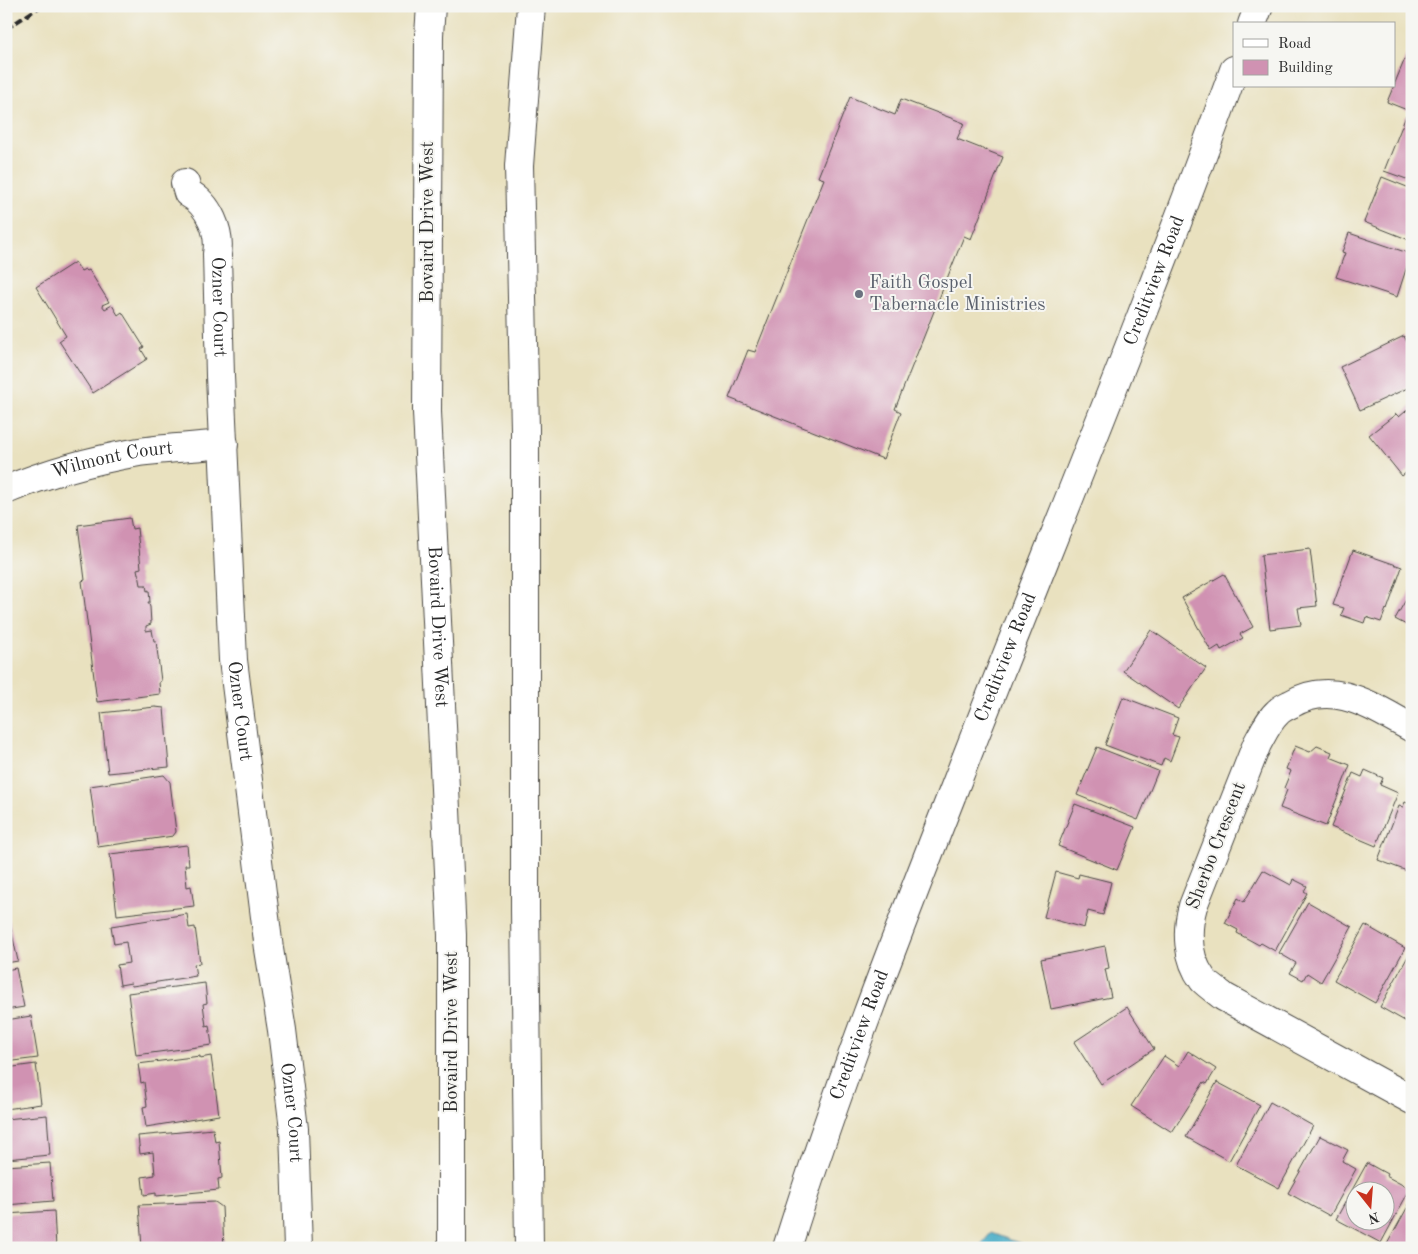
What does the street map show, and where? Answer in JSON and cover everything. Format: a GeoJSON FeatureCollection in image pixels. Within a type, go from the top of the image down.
{"type":"FeatureCollection","features":[{"type":"Feature","properties":{"kind":"street","name":"Bovaird Drive West"},"geometry":{"type":"LineString","coordinates":[[432,6],[428,45],[427,412],[452,935],[452,1248]]}},
{"type":"Feature","properties":{"kind":"street"},"geometry":{"type":"LineString","coordinates":[[529,1248],[525,910],[525,429],[519,166],[531,6]]}},
{"type":"Feature","properties":{"kind":"street"},"geometry":{"type":"LineString","coordinates":[[1253,22],[1259,6]]}},
{"type":"Feature","properties":{"kind":"street","name":"Creditview Road"},"geometry":{"type":"LineString","coordinates":[[787,1248],[827,1122],[884,969],[1141,318],[1233,73]]}},
{"type":"Feature","properties":{"kind":"street","name":"Ozner Court"},"geometry":{"type":"LineString","coordinates":[[185,183],[188,193],[202,204],[212,218],[219,243],[216,254],[233,660],[269,949],[282,1030],[294,1129],[298,1248]]}},
{"type":"Feature","properties":{"kind":"street","name":"Wilmont Court"},"geometry":{"type":"LineString","coordinates":[[6,490],[41,476],[85,463],[140,452],[224,444]]}},
{"type":"Feature","properties":{"kind":"street","name":"Sherbo Crescent"},"geometry":{"type":"LineString","coordinates":[[1412,728],[1360,700],[1327,692],[1300,698],[1279,712],[1267,726],[1257,744],[1188,922],[1188,944],[1194,964],[1204,981],[1224,997],[1412,1100]]}},
{"type":"Feature","properties":{"kind":"water"},"geometry":{"type":"Polygon","coordinates":[[[991,1233],[1033,1248],[978,1248],[991,1233]]]}},
{"type":"Feature","properties":{"kind":"building"},"geometry":{"type":"Polygon","coordinates":[[[1409,49],[1412,50],[1412,112],[1387,102],[1393,88],[1396,88],[1396,80],[1409,49]]]}},
{"type":"Feature","properties":{"kind":"building","name":"Faith Gospel Tabernacle Ministries"},"geometry":{"type":"Polygon","coordinates":[[[850,97],[895,115],[901,99],[964,123],[957,139],[1003,157],[971,239],[964,236],[895,409],[901,412],[883,459],[729,398],[748,350],[755,352],[824,179],[818,177],[850,97]]]}},
{"type":"Feature","properties":{"kind":"building"},"geometry":{"type":"Polygon","coordinates":[[[1406,116],[1412,119],[1412,181],[1384,171],[1406,116]]]}},
{"type":"Feature","properties":{"kind":"building"},"geometry":{"type":"Polygon","coordinates":[[[1382,177],[1412,189],[1412,241],[1364,222],[1382,177]]]}},
{"type":"Feature","properties":{"kind":"building"},"geometry":{"type":"Polygon","coordinates":[[[1349,233],[1411,254],[1397,297],[1336,277],[1345,253],[1342,252],[1349,233]]]}},
{"type":"Feature","properties":{"kind":"building"},"geometry":{"type":"Polygon","coordinates":[[[75,262],[81,271],[89,270],[109,302],[102,305],[105,309],[112,305],[118,315],[122,312],[144,347],[141,349],[147,359],[93,393],[59,341],[66,336],[36,287],[75,262]]]}},
{"type":"Feature","properties":{"kind":"building"},"geometry":{"type":"Polygon","coordinates":[[[1404,336],[1412,352],[1412,371],[1407,373],[1412,386],[1360,410],[1340,367],[1404,336]]]}},
{"type":"Feature","properties":{"kind":"building"},"geometry":{"type":"Polygon","coordinates":[[[1412,406],[1412,468],[1402,476],[1369,435],[1396,414],[1399,417],[1412,406]]]}},
{"type":"Feature","properties":{"kind":"building"},"geometry":{"type":"Polygon","coordinates":[[[130,518],[132,529],[137,528],[141,568],[137,569],[138,574],[141,585],[146,585],[147,591],[149,590],[150,602],[148,602],[151,624],[146,626],[146,631],[152,630],[154,641],[156,641],[161,681],[159,682],[160,694],[97,702],[82,581],[85,580],[78,525],[130,518]]]}},
{"type":"Feature","properties":{"kind":"building"},"geometry":{"type":"Polygon","coordinates":[[[1310,549],[1317,606],[1298,608],[1301,625],[1270,629],[1261,555],[1310,549]]]}},
{"type":"Feature","properties":{"kind":"building"},"geometry":{"type":"Polygon","coordinates":[[[1353,550],[1402,567],[1381,622],[1366,617],[1364,623],[1341,615],[1344,608],[1333,605],[1353,550]]]}},
{"type":"Feature","properties":{"kind":"building"},"geometry":{"type":"Polygon","coordinates":[[[1224,574],[1253,627],[1240,634],[1243,638],[1221,650],[1219,646],[1211,651],[1182,598],[1224,574]]]}},
{"type":"Feature","properties":{"kind":"building"},"geometry":{"type":"Polygon","coordinates":[[[1412,589],[1412,628],[1395,619],[1412,589]]]}},
{"type":"Feature","properties":{"kind":"building"},"geometry":{"type":"Polygon","coordinates":[[[1151,630],[1206,668],[1178,709],[1123,671],[1151,630]]]}},
{"type":"Feature","properties":{"kind":"building"},"geometry":{"type":"Polygon","coordinates":[[[1123,697],[1178,718],[1172,735],[1179,737],[1170,761],[1164,758],[1161,766],[1105,745],[1123,697]]]}},
{"type":"Feature","properties":{"kind":"building"},"geometry":{"type":"Polygon","coordinates":[[[155,707],[164,708],[169,767],[108,773],[101,713],[155,707]]]}},
{"type":"Feature","properties":{"kind":"building"},"geometry":{"type":"Polygon","coordinates":[[[1295,746],[1310,752],[1317,746],[1332,752],[1330,757],[1350,765],[1326,826],[1280,808],[1287,790],[1284,788],[1291,771],[1286,769],[1295,746]]]}},
{"type":"Feature","properties":{"kind":"building"},"geometry":{"type":"Polygon","coordinates":[[[1097,747],[1158,771],[1138,820],[1077,795],[1097,747]]]}},
{"type":"Feature","properties":{"kind":"building"},"geometry":{"type":"Polygon","coordinates":[[[1365,770],[1383,778],[1380,785],[1398,793],[1376,846],[1331,827],[1353,773],[1362,777],[1365,770]]]}},
{"type":"Feature","properties":{"kind":"building"},"geometry":{"type":"Polygon","coordinates":[[[164,775],[170,782],[176,832],[173,836],[98,847],[90,786],[164,775]]]}},
{"type":"Feature","properties":{"kind":"building"},"geometry":{"type":"Polygon","coordinates":[[[1405,802],[1412,805],[1412,873],[1378,860],[1399,806],[1403,807],[1405,802]]]}},
{"type":"Feature","properties":{"kind":"building"},"geometry":{"type":"Polygon","coordinates":[[[1075,804],[1135,827],[1117,870],[1058,846],[1075,804]]]}},
{"type":"Feature","properties":{"kind":"building"},"geometry":{"type":"Polygon","coordinates":[[[187,845],[189,865],[185,865],[187,887],[191,886],[194,906],[117,915],[110,854],[187,845]]]}},
{"type":"Feature","properties":{"kind":"building"},"geometry":{"type":"Polygon","coordinates":[[[1263,870],[1291,885],[1293,879],[1307,886],[1304,891],[1307,893],[1275,951],[1237,933],[1238,930],[1225,923],[1238,898],[1244,902],[1263,870]]]}},
{"type":"Feature","properties":{"kind":"building"},"geometry":{"type":"Polygon","coordinates":[[[1056,872],[1078,878],[1079,874],[1111,882],[1103,915],[1088,911],[1084,928],[1044,917],[1056,872]]]}},
{"type":"Feature","properties":{"kind":"building"},"geometry":{"type":"Polygon","coordinates":[[[1308,902],[1352,927],[1321,982],[1307,973],[1303,980],[1290,973],[1296,963],[1279,953],[1308,902]]]}},
{"type":"Feature","properties":{"kind":"building"},"geometry":{"type":"Polygon","coordinates":[[[187,914],[189,928],[195,927],[200,963],[194,964],[196,976],[132,986],[131,983],[120,985],[117,965],[129,963],[126,942],[114,944],[111,926],[187,914]]]}},
{"type":"Feature","properties":{"kind":"building"},"geometry":{"type":"Polygon","coordinates":[[[6,920],[9,920],[18,961],[6,963],[6,920]]]}},
{"type":"Feature","properties":{"kind":"building"},"geometry":{"type":"Polygon","coordinates":[[[1365,925],[1405,948],[1375,1003],[1334,980],[1365,925]]]}},
{"type":"Feature","properties":{"kind":"building"},"geometry":{"type":"Polygon","coordinates":[[[1105,946],[1109,968],[1105,969],[1111,997],[1051,1009],[1041,959],[1105,946]]]}},
{"type":"Feature","properties":{"kind":"building"},"geometry":{"type":"Polygon","coordinates":[[[1412,949],[1412,1025],[1380,1007],[1412,949]]]}},
{"type":"Feature","properties":{"kind":"building"},"geometry":{"type":"Polygon","coordinates":[[[16,968],[24,1007],[6,1010],[6,970],[16,968]]]}},
{"type":"Feature","properties":{"kind":"building"},"geometry":{"type":"Polygon","coordinates":[[[205,983],[207,1003],[203,1004],[206,1026],[209,1025],[212,1045],[136,1055],[128,993],[205,983]]]}},
{"type":"Feature","properties":{"kind":"building"},"geometry":{"type":"Polygon","coordinates":[[[1127,1007],[1154,1049],[1101,1084],[1074,1042],[1127,1007]]]}},
{"type":"Feature","properties":{"kind":"building"},"geometry":{"type":"Polygon","coordinates":[[[31,1016],[38,1058],[6,1062],[6,1020],[31,1016]]]}},
{"type":"Feature","properties":{"kind":"building"},"geometry":{"type":"Polygon","coordinates":[[[1188,1051],[1216,1069],[1207,1084],[1204,1082],[1172,1132],[1131,1106],[1164,1056],[1179,1066],[1188,1051]]]}},
{"type":"Feature","properties":{"kind":"building"},"geometry":{"type":"Polygon","coordinates":[[[200,1056],[200,1058],[211,1056],[219,1115],[146,1127],[143,1107],[147,1106],[144,1082],[141,1083],[138,1064],[200,1056]]]}},
{"type":"Feature","properties":{"kind":"building"},"geometry":{"type":"Polygon","coordinates":[[[36,1064],[41,1104],[6,1109],[6,1068],[36,1064]]]}},
{"type":"Feature","properties":{"kind":"building"},"geometry":{"type":"Polygon","coordinates":[[[1217,1082],[1260,1105],[1229,1161],[1186,1137],[1217,1082]]]}},
{"type":"Feature","properties":{"kind":"building"},"geometry":{"type":"Polygon","coordinates":[[[1270,1102],[1313,1126],[1279,1188],[1236,1165],[1270,1102]]]}},
{"type":"Feature","properties":{"kind":"building"},"geometry":{"type":"Polygon","coordinates":[[[47,1115],[50,1155],[6,1159],[6,1119],[47,1115]]]}},
{"type":"Feature","properties":{"kind":"building"},"geometry":{"type":"Polygon","coordinates":[[[213,1129],[215,1142],[219,1141],[222,1178],[218,1179],[219,1190],[156,1196],[156,1193],[144,1195],[142,1177],[155,1175],[153,1152],[140,1154],[138,1136],[213,1129]]]}},
{"type":"Feature","properties":{"kind":"building"},"geometry":{"type":"Polygon","coordinates":[[[1320,1136],[1348,1150],[1342,1161],[1356,1169],[1349,1182],[1346,1182],[1346,1187],[1330,1216],[1288,1193],[1320,1136]]]}},
{"type":"Feature","properties":{"kind":"building"},"geometry":{"type":"Polygon","coordinates":[[[50,1163],[53,1201],[6,1205],[6,1166],[50,1163]]]}},
{"type":"Feature","properties":{"kind":"building"},"geometry":{"type":"Polygon","coordinates":[[[1367,1163],[1410,1189],[1396,1215],[1396,1182],[1356,1182],[1367,1163]]]}},
{"type":"Feature","properties":{"kind":"building"},"geometry":{"type":"Polygon","coordinates":[[[1412,1199],[1412,1248],[1389,1248],[1386,1246],[1394,1232],[1396,1232],[1396,1228],[1412,1199]]]}},
{"type":"Feature","properties":{"kind":"building"},"geometry":{"type":"Polygon","coordinates":[[[1346,1201],[1346,1224],[1336,1219],[1346,1201]]]}},
{"type":"Feature","properties":{"kind":"building"},"geometry":{"type":"Polygon","coordinates":[[[215,1202],[222,1207],[224,1248],[142,1248],[139,1205],[215,1202]]]}},
{"type":"Feature","properties":{"kind":"building"},"geometry":{"type":"Polygon","coordinates":[[[54,1211],[56,1248],[6,1248],[6,1214],[54,1211]]]}},
{"type":"Feature","properties":{"kind":"building"},"geometry":{"type":"Polygon","coordinates":[[[1360,1232],[1387,1232],[1381,1243],[1360,1232]]]}},
{"type":"Feature","properties":{"kind":"railway"},"geometry":{"type":"LineString","coordinates":[[6,29],[41,6]]}},
{"type":"Feature","properties":{"kind":"place","name":"Faith Gospel Tabernacle Ministries"},"geometry":{"type":"Point","coordinates":[859,294]}}]}
